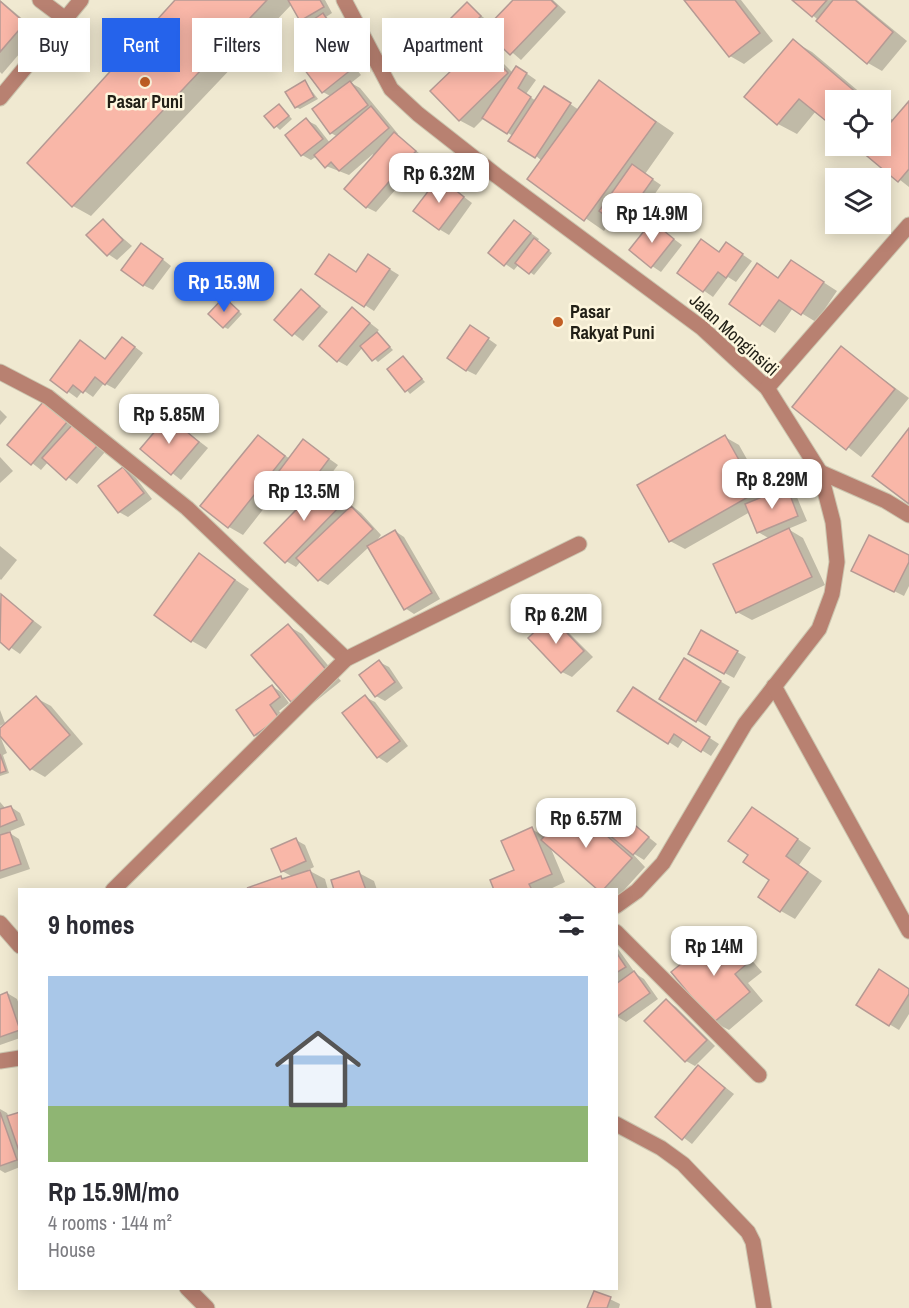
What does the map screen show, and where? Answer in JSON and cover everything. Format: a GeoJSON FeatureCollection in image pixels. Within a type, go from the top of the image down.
{"type":"FeatureCollection","features":[{"type":"Feature","properties":{"kind":"street"},"geometry":{"type":"LineString","coordinates":[[40,0],[64,18],[81,0]]}},
{"type":"Feature","properties":{"kind":"street","name":"Jalan Monginsidi"},"geometry":{"type":"LineString","coordinates":[[344,0],[391,88],[418,114],[497,176],[702,328],[767,388],[820,472],[833,522],[837,562],[832,594],[819,629],[745,724],[663,863],[637,891],[618,905]]}},
{"type":"Feature","properties":{"kind":"street"},"geometry":{"type":"LineString","coordinates":[[0,98],[21,72]]}},
{"type":"Feature","properties":{"kind":"street"},"geometry":{"type":"LineString","coordinates":[[767,388],[909,225]]}},
{"type":"Feature","properties":{"kind":"street"},"geometry":{"type":"LineString","coordinates":[[0,372],[48,397],[187,508],[346,659]]}},
{"type":"Feature","properties":{"kind":"street"},"geometry":{"type":"LineString","coordinates":[[820,472],[886,501],[909,515]]}},
{"type":"Feature","properties":{"kind":"street"},"geometry":{"type":"LineString","coordinates":[[115,888],[346,659],[579,544]]}},
{"type":"Feature","properties":{"kind":"street"},"geometry":{"type":"LineString","coordinates":[[774,686],[909,931]]}},
{"type":"Feature","properties":{"kind":"street"},"geometry":{"type":"LineString","coordinates":[[0,923],[18,944]]}},
{"type":"Feature","properties":{"kind":"street"},"geometry":{"type":"LineString","coordinates":[[618,934],[759,1075]]}},
{"type":"Feature","properties":{"kind":"street"},"geometry":{"type":"LineString","coordinates":[[0,1061],[18,1059]]}},
{"type":"Feature","properties":{"kind":"street"},"geometry":{"type":"LineString","coordinates":[[618,1125],[683,1164],[748,1232],[753,1242],[764,1308]]}},
{"type":"Feature","properties":{"kind":"street"},"geometry":{"type":"LineString","coordinates":[[190,1290],[207,1308]]}},
{"type":"Feature","properties":{"kind":"building","name":"Pasar Puni"},"geometry":{"type":"Polygon","coordinates":[[[175,0],[267,0],[250,18],[192,18],[192,72],[199,72],[72,207],[27,163],[110,72],[180,72],[180,18],[159,18],[175,0]]]}},
{"type":"Feature","properties":{"kind":"building"},"geometry":{"type":"Polygon","coordinates":[[[288,0],[320,0],[324,7],[305,18],[298,18],[288,0]]]}},
{"type":"Feature","properties":{"kind":"building"},"geometry":{"type":"Polygon","coordinates":[[[513,0],[551,0],[557,6],[510,55],[504,49],[504,18],[496,18],[513,0]]]}},
{"type":"Feature","properties":{"kind":"building"},"geometry":{"type":"Polygon","coordinates":[[[684,0],[735,0],[760,33],[729,57],[684,0]]]}},
{"type":"Feature","properties":{"kind":"building"},"geometry":{"type":"Polygon","coordinates":[[[792,0],[827,0],[812,17],[792,0]]]}},
{"type":"Feature","properties":{"kind":"building"},"geometry":{"type":"Polygon","coordinates":[[[833,0],[855,0],[893,32],[867,64],[816,21],[833,0]]]}},
{"type":"Feature","properties":{"kind":"building"},"geometry":{"type":"Polygon","coordinates":[[[0,1],[19,18],[18,31],[0,52],[0,1]]]}},
{"type":"Feature","properties":{"kind":"building"},"geometry":{"type":"Polygon","coordinates":[[[467,2],[481,16],[479,18],[451,18],[467,2]]]}},
{"type":"Feature","properties":{"kind":"building"},"geometry":{"type":"Polygon","coordinates":[[[323,13],[326,18],[316,18],[323,13]]]}},
{"type":"Feature","properties":{"kind":"building"},"geometry":{"type":"Polygon","coordinates":[[[793,39],[853,90],[825,90],[825,120],[799,99],[777,125],[744,97],[793,39]]]}},
{"type":"Feature","properties":{"kind":"building"},"geometry":{"type":"Polygon","coordinates":[[[516,66],[527,73],[518,88],[531,97],[507,134],[482,118],[516,66]]]}},
{"type":"Feature","properties":{"kind":"building"},"geometry":{"type":"Polygon","coordinates":[[[504,69],[508,73],[459,121],[430,91],[450,72],[504,72],[504,69]]]}},
{"type":"Feature","properties":{"kind":"building"},"geometry":{"type":"Polygon","coordinates":[[[306,72],[348,72],[322,93],[306,72]]]}},
{"type":"Feature","properties":{"kind":"building"},"geometry":{"type":"Polygon","coordinates":[[[305,80],[314,97],[295,108],[285,92],[305,80]]]}},
{"type":"Feature","properties":{"kind":"building"},"geometry":{"type":"Polygon","coordinates":[[[599,80],[656,122],[584,221],[527,179],[599,80]]]}},
{"type":"Feature","properties":{"kind":"building"},"geometry":{"type":"Polygon","coordinates":[[[350,81],[368,105],[330,134],[312,109],[350,81]]]}},
{"type":"Feature","properties":{"kind":"building"},"geometry":{"type":"Polygon","coordinates":[[[544,86],[571,103],[535,158],[508,141],[544,86]]]}},
{"type":"Feature","properties":{"kind":"building"},"geometry":{"type":"Polygon","coordinates":[[[909,101],[909,169],[898,182],[891,176],[891,168],[881,168],[867,156],[891,156],[891,122],[909,101]]]}},
{"type":"Feature","properties":{"kind":"building"},"geometry":{"type":"Polygon","coordinates":[[[279,104],[289,116],[274,128],[264,116],[279,104]]]}},
{"type":"Feature","properties":{"kind":"building"},"geometry":{"type":"Polygon","coordinates":[[[371,106],[389,128],[339,171],[331,162],[325,168],[314,155],[371,106]]]}},
{"type":"Feature","properties":{"kind":"building"},"geometry":{"type":"Polygon","coordinates":[[[306,118],[323,139],[301,156],[285,135],[306,118]]]}},
{"type":"Feature","properties":{"kind":"building"},"geometry":{"type":"Polygon","coordinates":[[[394,132],[416,151],[366,208],[344,189],[394,132]]]}},
{"type":"Feature","properties":{"kind":"building"},"geometry":{"type":"Polygon","coordinates":[[[632,164],[653,179],[620,226],[599,211],[632,164]]]}},
{"type":"Feature","properties":{"kind":"building"},"geometry":{"type":"Polygon","coordinates":[[[439,177],[464,197],[439,230],[413,211],[439,177]]]}},
{"type":"Feature","properties":{"kind":"building"},"geometry":{"type":"Polygon","coordinates":[[[103,219],[123,240],[107,256],[86,235],[103,219]]]}},
{"type":"Feature","properties":{"kind":"building"},"geometry":{"type":"Polygon","coordinates":[[[514,220],[531,233],[504,266],[488,253],[514,220]]]}},
{"type":"Feature","properties":{"kind":"building"},"geometry":{"type":"Polygon","coordinates":[[[652,221],[674,239],[651,268],[629,250],[652,221]]]}},
{"type":"Feature","properties":{"kind":"building"},"geometry":{"type":"Polygon","coordinates":[[[534,238],[549,250],[529,274],[515,263],[534,238]]]}},
{"type":"Feature","properties":{"kind":"building"},"geometry":{"type":"Polygon","coordinates":[[[701,239],[719,252],[726,242],[743,254],[726,278],[718,272],[703,292],[677,273],[701,239]]]}},
{"type":"Feature","properties":{"kind":"building"},"geometry":{"type":"Polygon","coordinates":[[[141,243],[163,259],[143,286],[121,270],[141,243]]]}},
{"type":"Feature","properties":{"kind":"building"},"geometry":{"type":"Polygon","coordinates":[[[329,254],[356,272],[368,254],[390,269],[364,307],[315,274],[329,254]]]}},
{"type":"Feature","properties":{"kind":"building"},"geometry":{"type":"Polygon","coordinates":[[[791,260],[824,282],[801,315],[779,300],[760,326],[729,304],[757,263],[778,278],[791,260]]]}},
{"type":"Feature","properties":{"kind":"building"},"geometry":{"type":"Polygon","coordinates":[[[301,289],[320,306],[292,336],[274,320],[301,289]]]}},
{"type":"Feature","properties":{"kind":"building"},"geometry":{"type":"Polygon","coordinates":[[[224,297],[239,311],[223,328],[208,314],[224,297]]]}},
{"type":"Feature","properties":{"kind":"building"},"geometry":{"type":"Polygon","coordinates":[[[352,307],[370,323],[337,362],[319,346],[352,307]]]}},
{"type":"Feature","properties":{"kind":"building"},"geometry":{"type":"Polygon","coordinates":[[[470,325],[489,338],[466,371],[447,358],[470,325]]]}},
{"type":"Feature","properties":{"kind":"building"},"geometry":{"type":"Polygon","coordinates":[[[377,332],[390,347],[372,361],[360,346],[377,332]]]}},
{"type":"Feature","properties":{"kind":"building"},"geometry":{"type":"Polygon","coordinates":[[[122,337],[135,347],[105,385],[95,377],[83,393],[73,385],[67,393],[50,380],[80,340],[105,359],[122,337]]]}},
{"type":"Feature","properties":{"kind":"building"},"geometry":{"type":"Polygon","coordinates":[[[841,346],[895,389],[846,450],[792,407],[841,346]]]}},
{"type":"Feature","properties":{"kind":"building"},"geometry":{"type":"Polygon","coordinates":[[[403,356],[422,379],[405,392],[387,369],[403,356]]]}},
{"type":"Feature","properties":{"kind":"building"},"geometry":{"type":"Polygon","coordinates":[[[43,402],[67,422],[31,465],[7,445],[43,402]]]}},
{"type":"Feature","properties":{"kind":"building"},"geometry":{"type":"Polygon","coordinates":[[[168,416],[199,442],[171,475],[140,449],[168,416]]]}},
{"type":"Feature","properties":{"kind":"building"},"geometry":{"type":"Polygon","coordinates":[[[73,424],[97,446],[66,480],[42,458],[73,424]]]}},
{"type":"Feature","properties":{"kind":"building"},"geometry":{"type":"Polygon","coordinates":[[[909,428],[909,504],[872,476],[909,428]]]}},
{"type":"Feature","properties":{"kind":"building"},"geometry":{"type":"Polygon","coordinates":[[[258,435],[285,456],[228,528],[200,506],[258,435]]]}},
{"type":"Feature","properties":{"kind":"building"},"geometry":{"type":"Polygon","coordinates":[[[725,435],[757,492],[669,542],[637,485],[725,435]]]}},
{"type":"Feature","properties":{"kind":"building"},"geometry":{"type":"Polygon","coordinates":[[[303,439],[329,459],[302,495],[292,487],[289,490],[273,479],[303,439]]]}},
{"type":"Feature","properties":{"kind":"building"},"geometry":{"type":"Polygon","coordinates":[[[123,467],[144,493],[118,513],[98,486],[123,467]]]}},
{"type":"Feature","properties":{"kind":"building"},"geometry":{"type":"Polygon","coordinates":[[[324,481],[345,501],[285,563],[264,543],[324,481]]]}},
{"type":"Feature","properties":{"kind":"building"},"geometry":{"type":"Polygon","coordinates":[[[787,487],[798,516],[757,533],[745,504],[787,487]]]}},
{"type":"Feature","properties":{"kind":"building"},"geometry":{"type":"Polygon","coordinates":[[[351,506],[373,529],[318,581],[296,558],[351,506]]]}},
{"type":"Feature","properties":{"kind":"building"},"geometry":{"type":"Polygon","coordinates":[[[789,528],[812,577],[736,613],[713,564],[789,528]]]}},
{"type":"Feature","properties":{"kind":"building"},"geometry":{"type":"Polygon","coordinates":[[[395,530],[432,593],[404,610],[367,546],[395,530]]]}},
{"type":"Feature","properties":{"kind":"building"},"geometry":{"type":"Polygon","coordinates":[[[869,535],[909,555],[909,562],[894,592],[851,571],[869,535]]]}},
{"type":"Feature","properties":{"kind":"building"},"geometry":{"type":"Polygon","coordinates":[[[199,553],[235,580],[191,642],[154,615],[199,553]]]}},
{"type":"Feature","properties":{"kind":"building"},"geometry":{"type":"Polygon","coordinates":[[[1,594],[33,621],[9,650],[0,642],[1,594]]]}},
{"type":"Feature","properties":{"kind":"building"},"geometry":{"type":"Polygon","coordinates":[[[551,616],[584,651],[561,673],[528,638],[551,616]]]}},
{"type":"Feature","properties":{"kind":"building"},"geometry":{"type":"Polygon","coordinates":[[[288,624],[328,672],[291,702],[251,655],[288,624]]]}},
{"type":"Feature","properties":{"kind":"building"},"geometry":{"type":"Polygon","coordinates":[[[701,630],[738,651],[724,674],[688,654],[701,630]]]}},
{"type":"Feature","properties":{"kind":"building"},"geometry":{"type":"Polygon","coordinates":[[[684,658],[721,681],[696,722],[659,699],[684,658]]]}},
{"type":"Feature","properties":{"kind":"building"},"geometry":{"type":"Polygon","coordinates":[[[379,660],[395,682],[375,697],[359,675],[379,660]]]}},
{"type":"Feature","properties":{"kind":"building"},"geometry":{"type":"Polygon","coordinates":[[[272,685],[280,697],[270,705],[279,718],[254,736],[236,710],[272,685]]]}},
{"type":"Feature","properties":{"kind":"building"},"geometry":{"type":"Polygon","coordinates":[[[633,687],[710,737],[701,752],[674,734],[668,744],[617,711],[633,687]]]}},
{"type":"Feature","properties":{"kind":"building"},"geometry":{"type":"Polygon","coordinates":[[[365,695],[400,741],[377,758],[342,713],[365,695]]]}},
{"type":"Feature","properties":{"kind":"building"},"geometry":{"type":"Polygon","coordinates":[[[36,696],[70,735],[30,770],[0,736],[0,728],[36,696]]]}},
{"type":"Feature","properties":{"kind":"building"},"geometry":{"type":"Polygon","coordinates":[[[0,754],[6,771],[0,773],[0,754]]]}},
{"type":"Feature","properties":{"kind":"building"},"geometry":{"type":"Polygon","coordinates":[[[604,799],[649,837],[633,855],[588,817],[604,799]]]}},
{"type":"Feature","properties":{"kind":"building"},"geometry":{"type":"Polygon","coordinates":[[[572,805],[632,858],[605,888],[596,888],[541,840],[572,805]]]}},
{"type":"Feature","properties":{"kind":"building"},"geometry":{"type":"Polygon","coordinates":[[[11,806],[17,820],[0,827],[0,809],[11,806]]]}},
{"type":"Feature","properties":{"kind":"building"},"geometry":{"type":"Polygon","coordinates":[[[752,807],[798,839],[786,856],[808,872],[780,912],[758,897],[769,880],[743,862],[748,855],[728,841],[752,807]]]}},
{"type":"Feature","properties":{"kind":"building"},"geometry":{"type":"Polygon","coordinates":[[[532,827],[552,874],[529,884],[531,888],[493,888],[490,880],[514,870],[501,841],[532,827]]]}},
{"type":"Feature","properties":{"kind":"building"},"geometry":{"type":"Polygon","coordinates":[[[10,832],[21,864],[0,871],[0,835],[10,832]]]}},
{"type":"Feature","properties":{"kind":"building"},"geometry":{"type":"Polygon","coordinates":[[[296,838],[306,861],[281,872],[271,849],[296,838]]]}},
{"type":"Feature","properties":{"kind":"building"},"geometry":{"type":"Polygon","coordinates":[[[310,870],[317,888],[247,888],[281,876],[282,879],[310,870]]]}},
{"type":"Feature","properties":{"kind":"building"},"geometry":{"type":"Polygon","coordinates":[[[359,871],[365,888],[333,888],[331,880],[359,871]]]}},
{"type":"Feature","properties":{"kind":"building"},"geometry":{"type":"Polygon","coordinates":[[[721,931],[748,963],[735,974],[750,992],[713,1023],[671,972],[721,931]]]}},
{"type":"Feature","properties":{"kind":"building"},"geometry":{"type":"Polygon","coordinates":[[[618,955],[626,967],[618,972],[618,955]]]}},
{"type":"Feature","properties":{"kind":"building"},"geometry":{"type":"Polygon","coordinates":[[[879,969],[909,989],[909,994],[889,1026],[856,1005],[879,969]]]}},
{"type":"Feature","properties":{"kind":"building"},"geometry":{"type":"Polygon","coordinates":[[[634,971],[650,993],[618,1016],[618,983],[634,971]]]}},
{"type":"Feature","properties":{"kind":"building"},"geometry":{"type":"Polygon","coordinates":[[[7,992],[18,1031],[0,1037],[0,995],[7,992]]]}},
{"type":"Feature","properties":{"kind":"building"},"geometry":{"type":"Polygon","coordinates":[[[666,999],[707,1040],[685,1062],[644,1021],[666,999]]]}},
{"type":"Feature","properties":{"kind":"building"},"geometry":{"type":"Polygon","coordinates":[[[698,1065],[725,1088],[682,1140],[655,1117],[698,1065]]]}},
{"type":"Feature","properties":{"kind":"building"},"geometry":{"type":"Polygon","coordinates":[[[0,1112],[17,1160],[0,1166],[0,1112]]]}},
{"type":"Feature","properties":{"kind":"building"},"geometry":{"type":"Polygon","coordinates":[[[18,1113],[18,1148],[7,1116],[18,1113]]]}},
{"type":"Feature","properties":{"kind":"building"},"geometry":{"type":"Polygon","coordinates":[[[594,1291],[611,1297],[607,1308],[587,1308],[594,1291]]]}},
{"type":"Feature","properties":{"kind":"place","name":"Pasar Puni"},"geometry":{"type":"Point","coordinates":[145,82]}},
{"type":"Feature","properties":{"kind":"place","name":"Pasar Rakyat Puni"},"geometry":{"type":"Point","coordinates":[558,322]}}]}
